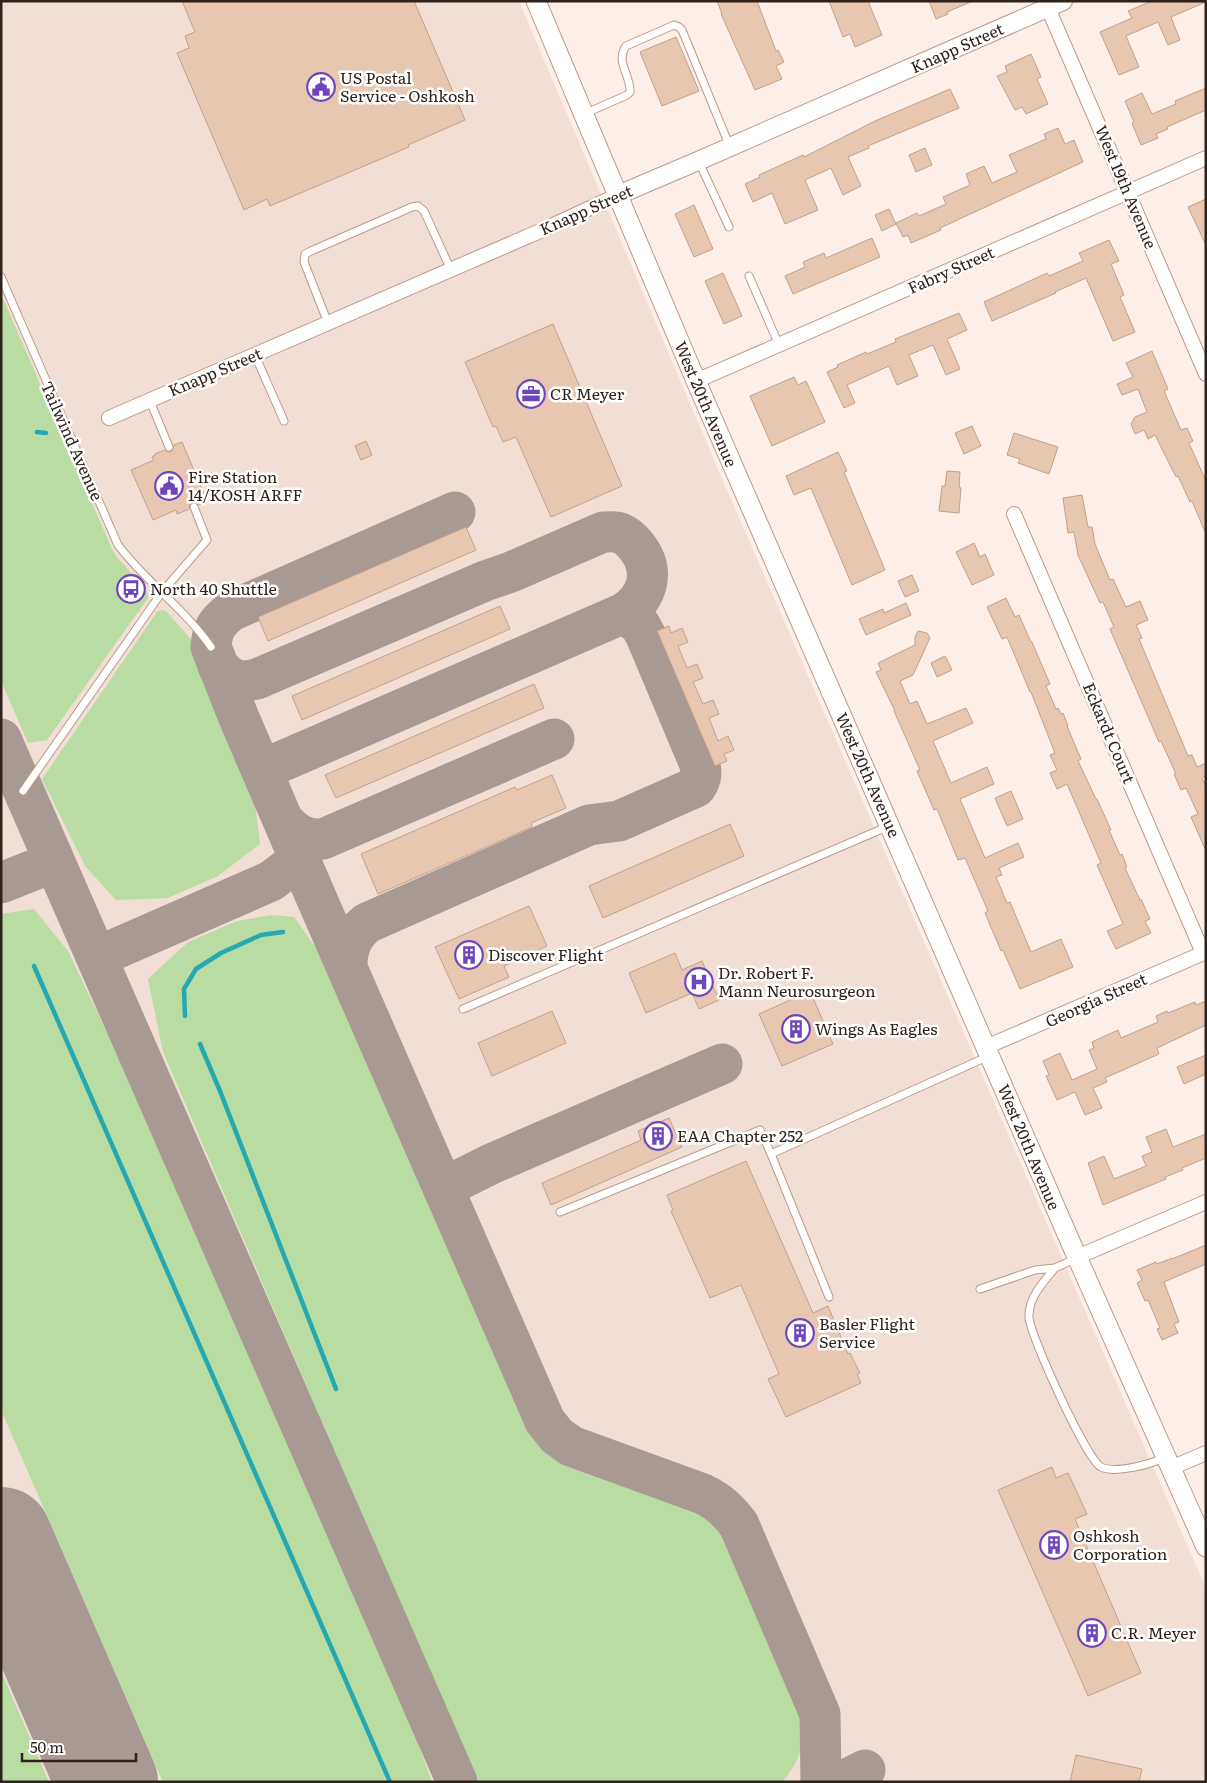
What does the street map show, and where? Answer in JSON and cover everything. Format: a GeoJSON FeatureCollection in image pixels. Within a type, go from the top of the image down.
{"type":"FeatureCollection","features":[{"type":"Feature","properties":{"kind":"main road","name":"West 20th Avenue"},"geometry":{"type":"LineString","coordinates":[[536,1],[696,381],[1077,1257],[1206,1547]]}},
{"type":"Feature","properties":{"kind":"street","name":"Knapp Street"},"geometry":{"type":"LineString","coordinates":[[109,418],[451,270],[1052,3]]}},
{"type":"Feature","properties":{"kind":"street","name":"West 19th Avenue"},"geometry":{"type":"LineString","coordinates":[[1052,3],[1128,192],[1206,374]]}},
{"type":"Feature","properties":{"kind":"street","name":"Fabry Street"},"geometry":{"type":"LineString","coordinates":[[696,381],[1206,158]]}},
{"type":"Feature","properties":{"kind":"street","name":"Eckardt Court"},"geometry":{"type":"LineString","coordinates":[[1014,514],[1205,952]]}},
{"type":"Feature","properties":{"kind":"street","name":"Georgia Street"},"geometry":{"type":"LineString","coordinates":[[988,1051],[1205,952]]}},
{"type":"Feature","properties":{"kind":"street"},"geometry":{"type":"LineString","coordinates":[[1077,1257],[1206,1202]]}},
{"type":"Feature","properties":{"kind":"street"},"geometry":{"type":"LineString","coordinates":[[1169,1462],[1206,1453]]}},
{"type":"Feature","properties":{"kind":"lane"},"geometry":{"type":"LineString","coordinates":[[583,114],[630,92],[622,60],[622,52],[626,46],[674,25],[679,26],[714,105],[730,147]]}},
{"type":"Feature","properties":{"kind":"lane"},"geometry":{"type":"LineString","coordinates":[[698,161],[729,227]]}},
{"type":"Feature","properties":{"kind":"lane"},"geometry":{"type":"LineString","coordinates":[[328,323],[304,262],[305,254],[412,207],[418,206],[424,210],[451,270]]}},
{"type":"Feature","properties":{"kind":"lane"},"geometry":{"type":"LineString","coordinates":[[748,276],[779,345]]}},
{"type":"Feature","properties":{"kind":"lane","name":"Tailwind Avenue"},"geometry":{"type":"LineString","coordinates":[[1,277],[118,545],[133,563],[199,630],[211,647]]}},
{"type":"Feature","properties":{"kind":"lane"},"geometry":{"type":"LineString","coordinates":[[256,355],[284,421]]}},
{"type":"Feature","properties":{"kind":"lane"},"geometry":{"type":"LineString","coordinates":[[150,401],[170,447]]}},
{"type":"Feature","properties":{"kind":"lane"},"geometry":{"type":"LineString","coordinates":[[23,791],[162,592],[207,540],[194,507]]}},
{"type":"Feature","properties":{"kind":"lane"},"geometry":{"type":"LineString","coordinates":[[463,1009],[890,826]]}},
{"type":"Feature","properties":{"kind":"lane"},"geometry":{"type":"LineString","coordinates":[[771,1154],[988,1051]]}},
{"type":"Feature","properties":{"kind":"lane"},"geometry":{"type":"LineString","coordinates":[[560,1212],[760,1130],[829,1297]]}},
{"type":"Feature","properties":{"kind":"lane"},"geometry":{"type":"LineString","coordinates":[[980,1289],[1035,1270],[1055,1268],[1077,1257]]}},
{"type":"Feature","properties":{"kind":"lane"},"geometry":{"type":"LineString","coordinates":[[1055,1268],[1037,1290],[1032,1302],[1029,1315],[1031,1327],[1050,1374],[1089,1453],[1099,1466],[1108,1469],[1169,1462]]}},
{"type":"Feature","properties":{"kind":"shaded area"},"geometry":{"type":"Polygon","coordinates":[[[1,1],[519,1],[717,467],[1206,1588],[1206,1782],[1,1782],[1,1]]]}},
{"type":"Feature","properties":{"kind":"green space"},"geometry":{"type":"Polygon","coordinates":[[[1,294],[112,549],[149,594],[47,740],[28,743],[1,681],[1,294]]]}},
{"type":"Feature","properties":{"kind":"green space"},"geometry":{"type":"Polygon","coordinates":[[[166,611],[190,638],[199,653],[253,788],[260,844],[218,876],[168,898],[116,900],[85,866],[42,779],[157,612],[166,611]]]}},
{"type":"Feature","properties":{"kind":"green space"},"geometry":{"type":"Polygon","coordinates":[[[34,909],[68,951],[122,1064],[125,1064],[416,1738],[432,1782],[163,1782],[1,1410],[1,914],[34,909]]]}},
{"type":"Feature","properties":{"kind":"green space"},"geometry":{"type":"Polygon","coordinates":[[[272,915],[294,917],[326,962],[358,1019],[537,1430],[547,1443],[560,1452],[692,1503],[708,1513],[722,1532],[800,1710],[803,1727],[802,1745],[795,1765],[782,1782],[479,1782],[452,1724],[163,1052],[148,979],[188,942],[237,921],[272,915]]]}},
{"type":"Feature","properties":{"kind":"green space"},"geometry":{"type":"Polygon","coordinates":[[[1,1671],[49,1782],[1,1782],[1,1671]]]}},
{"type":"Feature","properties":{"kind":"building","name":"US Postal Service - Oshkosh"},"geometry":{"type":"Polygon","coordinates":[[[182,1],[414,1],[465,120],[408,145],[409,147],[270,206],[267,199],[244,210],[177,53],[189,48],[185,36],[195,32],[182,1]]]}},
{"type":"Feature","properties":{"kind":"building"},"geometry":{"type":"Polygon","coordinates":[[[717,1],[757,1],[776,51],[778,50],[784,62],[776,66],[782,79],[755,90],[717,1]]]}},
{"type":"Feature","properties":{"kind":"building"},"geometry":{"type":"Polygon","coordinates":[[[829,1],[868,1],[882,35],[855,47],[850,34],[843,37],[829,1]]]}},
{"type":"Feature","properties":{"kind":"building"},"geometry":{"type":"Polygon","coordinates":[[[929,1],[973,1],[936,19],[929,1]]]}},
{"type":"Feature","properties":{"kind":"building"},"geometry":{"type":"Polygon","coordinates":[[[1152,1],[1206,2],[1171,17],[1180,40],[1168,45],[1158,22],[1126,36],[1139,67],[1119,75],[1100,32],[1132,18],[1128,11],[1152,1]]]}},
{"type":"Feature","properties":{"kind":"building"},"geometry":{"type":"Polygon","coordinates":[[[676,37],[699,91],[662,106],[640,52],[676,37]]]}},
{"type":"Feature","properties":{"kind":"building"},"geometry":{"type":"Polygon","coordinates":[[[1031,54],[1041,77],[1037,79],[1048,104],[1026,114],[1022,107],[1015,110],[997,76],[1007,72],[1005,66],[1031,54]]]}},
{"type":"Feature","properties":{"kind":"building"},"geometry":{"type":"Polygon","coordinates":[[[1206,88],[1206,110],[1167,127],[1168,129],[1156,134],[1158,138],[1141,145],[1125,101],[1142,93],[1152,114],[1176,104],[1175,101],[1206,88]]]}},
{"type":"Feature","properties":{"kind":"building"},"geometry":{"type":"Polygon","coordinates":[[[950,89],[959,108],[868,146],[869,148],[848,157],[861,186],[843,195],[831,168],[805,180],[818,210],[785,224],[772,193],[753,202],[745,184],[760,177],[759,175],[803,155],[804,157],[875,121],[950,89]]]}},
{"type":"Feature","properties":{"kind":"building"},"geometry":{"type":"Polygon","coordinates":[[[1058,128],[1065,144],[1074,140],[1083,162],[911,243],[908,235],[903,237],[896,223],[917,213],[919,216],[946,204],[943,197],[970,185],[966,174],[984,166],[992,183],[1017,172],[1009,155],[1046,139],[1044,134],[1058,128]]]}},
{"type":"Feature","properties":{"kind":"building"},"geometry":{"type":"Polygon","coordinates":[[[925,148],[932,165],[916,172],[909,155],[925,148]]]}},
{"type":"Feature","properties":{"kind":"building"},"geometry":{"type":"Polygon","coordinates":[[[1206,199],[1206,245],[1188,207],[1206,199]]]}},
{"type":"Feature","properties":{"kind":"building"},"geometry":{"type":"Polygon","coordinates":[[[694,205],[713,249],[694,257],[675,214],[694,205]]]}},
{"type":"Feature","properties":{"kind":"building"},"geometry":{"type":"Polygon","coordinates":[[[889,209],[896,224],[882,231],[875,215],[889,209]]]}},
{"type":"Feature","properties":{"kind":"building"},"geometry":{"type":"Polygon","coordinates":[[[872,238],[880,257],[793,294],[785,276],[805,267],[803,262],[824,253],[826,258],[872,238]]]}},
{"type":"Feature","properties":{"kind":"building"},"geometry":{"type":"Polygon","coordinates":[[[1109,240],[1119,261],[1111,264],[1124,295],[1120,297],[1135,332],[1113,341],[1086,278],[992,321],[984,302],[1047,273],[1049,276],[1083,261],[1079,253],[1109,240]]]}},
{"type":"Feature","properties":{"kind":"building"},"geometry":{"type":"Polygon","coordinates":[[[723,273],[742,316],[724,324],[705,281],[723,273]]]}},
{"type":"Feature","properties":{"kind":"building"},"geometry":{"type":"Polygon","coordinates":[[[959,313],[967,330],[947,339],[960,369],[946,375],[933,345],[909,355],[918,376],[897,385],[889,366],[847,385],[855,403],[844,408],[827,372],[838,367],[837,365],[866,352],[867,354],[896,342],[895,339],[959,313]]]}},
{"type":"Feature","properties":{"kind":"building","name":"CR Meyer"},"geometry":{"type":"Polygon","coordinates":[[[553,324],[622,486],[551,517],[516,437],[503,442],[496,426],[493,427],[465,362],[553,324]]]}},
{"type":"Feature","properties":{"kind":"building"},"geometry":{"type":"Polygon","coordinates":[[[1152,351],[1168,389],[1164,391],[1181,430],[1187,428],[1193,441],[1189,443],[1206,481],[1206,534],[1192,501],[1190,502],[1155,435],[1148,439],[1144,430],[1135,434],[1131,424],[1135,417],[1147,412],[1138,389],[1122,395],[1117,384],[1133,377],[1126,363],[1152,351]]]}},
{"type":"Feature","properties":{"kind":"building"},"geometry":{"type":"Polygon","coordinates":[[[794,377],[798,385],[806,381],[825,422],[772,446],[750,396],[794,377]]]}},
{"type":"Feature","properties":{"kind":"building"},"geometry":{"type":"Polygon","coordinates":[[[972,426],[981,446],[964,454],[955,433],[972,426]]]}},
{"type":"Feature","properties":{"kind":"building"},"geometry":{"type":"Polygon","coordinates":[[[1014,433],[1058,447],[1049,474],[1018,463],[1020,459],[1007,455],[1014,433]]]}},
{"type":"Feature","properties":{"kind":"building"},"geometry":{"type":"Polygon","coordinates":[[[366,441],[372,455],[361,460],[355,446],[366,441]]]}},
{"type":"Feature","properties":{"kind":"building","name":"Fire Station 14/KOSH ARFF"},"geometry":{"type":"Polygon","coordinates":[[[182,442],[207,501],[199,505],[193,502],[190,504],[189,509],[177,514],[176,510],[153,520],[131,470],[154,460],[152,457],[155,454],[164,450],[171,452],[174,445],[182,442]]]}},
{"type":"Feature","properties":{"kind":"building"},"geometry":{"type":"Polygon","coordinates":[[[838,452],[847,471],[844,472],[885,570],[852,585],[811,488],[794,495],[786,476],[838,452]]]}},
{"type":"Feature","properties":{"kind":"building"},"geometry":{"type":"Polygon","coordinates":[[[947,471],[960,472],[959,513],[939,511],[942,486],[945,486],[947,471]]]}},
{"type":"Feature","properties":{"kind":"building"},"geometry":{"type":"Polygon","coordinates":[[[1082,495],[1088,527],[1092,527],[1095,544],[1110,580],[1113,579],[1126,607],[1140,601],[1148,620],[1136,625],[1142,638],[1139,639],[1188,756],[1192,755],[1197,767],[1206,763],[1206,776],[1202,778],[1206,787],[1206,851],[1191,817],[1198,814],[1186,788],[1181,790],[1161,741],[1159,742],[1110,629],[1114,627],[1103,602],[1100,603],[1078,555],[1074,532],[1068,533],[1063,498],[1082,495]]]}},
{"type":"Feature","properties":{"kind":"building"},"geometry":{"type":"Polygon","coordinates":[[[466,527],[476,550],[268,641],[258,617],[466,527]]]}},
{"type":"Feature","properties":{"kind":"building"},"geometry":{"type":"Polygon","coordinates":[[[974,543],[980,557],[985,554],[994,575],[972,585],[956,552],[974,543]]]}},
{"type":"Feature","properties":{"kind":"building"},"geometry":{"type":"Polygon","coordinates":[[[912,575],[919,591],[905,597],[898,581],[912,575]]]}},
{"type":"Feature","properties":{"kind":"building"},"geometry":{"type":"Polygon","coordinates":[[[1006,598],[1015,617],[1019,615],[1032,642],[1050,684],[1046,686],[1056,709],[1058,708],[1061,714],[1063,713],[1081,759],[1078,761],[1111,830],[1109,830],[1120,855],[1122,854],[1127,867],[1125,868],[1150,919],[1145,921],[1151,933],[1116,949],[1107,931],[1123,924],[1097,865],[1101,863],[1067,784],[1057,789],[1050,773],[1057,770],[1050,755],[1055,753],[1007,637],[1002,639],[987,607],[1006,598]]]}},
{"type":"Feature","properties":{"kind":"building"},"geometry":{"type":"Polygon","coordinates":[[[906,603],[911,615],[866,635],[859,619],[883,609],[884,613],[906,603]]]}},
{"type":"Feature","properties":{"kind":"building"},"geometry":{"type":"Polygon","coordinates":[[[500,606],[510,629],[302,720],[292,696],[500,606]]]}},
{"type":"Feature","properties":{"kind":"building"},"geometry":{"type":"Polygon","coordinates":[[[669,626],[671,633],[682,628],[688,642],[678,646],[687,668],[697,664],[703,678],[693,682],[703,704],[713,700],[719,714],[709,718],[718,741],[728,736],[734,750],[724,754],[727,761],[715,766],[657,631],[669,626]]]}},
{"type":"Feature","properties":{"kind":"building"},"geometry":{"type":"Polygon","coordinates":[[[918,631],[927,633],[930,638],[913,675],[900,681],[910,704],[917,701],[927,724],[966,708],[973,723],[933,741],[951,783],[987,767],[994,784],[960,799],[985,858],[1018,843],[1024,857],[999,868],[1002,875],[996,877],[1007,903],[1010,902],[1031,952],[1061,939],[1073,967],[1020,989],[985,913],[988,911],[965,858],[958,860],[937,809],[934,810],[917,771],[920,770],[876,672],[881,670],[878,663],[915,645],[915,637],[918,631]]]}},
{"type":"Feature","properties":{"kind":"building"},"geometry":{"type":"Polygon","coordinates":[[[945,656],[952,670],[937,677],[931,663],[945,656]]]}},
{"type":"Feature","properties":{"kind":"building"},"geometry":{"type":"Polygon","coordinates":[[[534,684],[544,708],[336,798],[325,775],[534,684]]]}},
{"type":"Feature","properties":{"kind":"building"},"geometry":{"type":"Polygon","coordinates":[[[552,775],[566,808],[531,823],[532,827],[378,894],[361,854],[515,787],[517,790],[552,775]]]}},
{"type":"Feature","properties":{"kind":"building"},"geometry":{"type":"Polygon","coordinates":[[[1011,791],[1023,819],[1007,826],[995,798],[1011,791]]]}},
{"type":"Feature","properties":{"kind":"building"},"geometry":{"type":"Polygon","coordinates":[[[730,824],[744,856],[603,918],[589,886],[730,824]]]}},
{"type":"Feature","properties":{"kind":"building"},"geometry":{"type":"Polygon","coordinates":[[[529,906],[547,946],[504,966],[509,977],[459,999],[435,947],[529,906]]]}},
{"type":"Feature","properties":{"kind":"building"},"geometry":{"type":"Polygon","coordinates":[[[675,953],[682,970],[702,961],[719,1000],[699,1009],[692,993],[646,1013],[629,973],[675,953]]]}},
{"type":"Feature","properties":{"kind":"building","name":"Wings As Eagles"},"geometry":{"type":"Polygon","coordinates":[[[810,991],[833,1044],[782,1066],[759,1014],[810,991]]]}},
{"type":"Feature","properties":{"kind":"building"},"geometry":{"type":"Polygon","coordinates":[[[1206,1001],[1206,1025],[1157,1048],[1159,1054],[1105,1078],[1107,1082],[1093,1088],[1102,1108],[1085,1115],[1075,1092],[1057,1100],[1046,1076],[1049,1075],[1043,1061],[1060,1053],[1072,1080],[1097,1069],[1089,1050],[1094,1048],[1092,1042],[1118,1030],[1121,1038],[1158,1022],[1156,1016],[1167,1011],[1168,1013],[1195,1002],[1196,1005],[1206,1001]]]}},
{"type":"Feature","properties":{"kind":"building"},"geometry":{"type":"Polygon","coordinates":[[[552,1011],[566,1043],[492,1076],[478,1043],[552,1011]]]}},
{"type":"Feature","properties":{"kind":"building"},"geometry":{"type":"Polygon","coordinates":[[[1206,1055],[1206,1074],[1184,1084],[1177,1067],[1206,1055]]]}},
{"type":"Feature","properties":{"kind":"building"},"geometry":{"type":"Polygon","coordinates":[[[669,1118],[682,1147],[551,1205],[542,1183],[641,1140],[638,1131],[669,1118]]]}},
{"type":"Feature","properties":{"kind":"building"},"geometry":{"type":"Polygon","coordinates":[[[1166,1129],[1173,1147],[1206,1134],[1206,1158],[1182,1168],[1183,1170],[1165,1177],[1166,1179],[1103,1205],[1088,1163],[1104,1156],[1114,1179],[1146,1166],[1142,1156],[1152,1152],[1146,1137],[1166,1129]]]}},
{"type":"Feature","properties":{"kind":"building"},"geometry":{"type":"Polygon","coordinates":[[[746,1161],[813,1313],[828,1306],[848,1354],[850,1353],[860,1373],[857,1374],[861,1383],[786,1417],[768,1379],[779,1374],[741,1285],[710,1298],[671,1211],[673,1210],[667,1195],[746,1161]]]}},
{"type":"Feature","properties":{"kind":"building"},"geometry":{"type":"Polygon","coordinates":[[[1206,1245],[1206,1264],[1164,1282],[1179,1322],[1174,1324],[1178,1333],[1162,1340],[1157,1329],[1160,1328],[1148,1300],[1145,1301],[1137,1283],[1142,1280],[1137,1270],[1156,1262],[1157,1264],[1172,1259],[1206,1245]]]}},
{"type":"Feature","properties":{"kind":"building"},"geometry":{"type":"Polygon","coordinates":[[[1052,1467],[1056,1478],[1068,1473],[1087,1514],[1075,1519],[1141,1673],[1088,1696],[998,1490],[1052,1467]]]}},
{"type":"Feature","properties":{"kind":"building"},"geometry":{"type":"Polygon","coordinates":[[[1076,1755],[1142,1769],[1139,1782],[1070,1782],[1076,1755]]]}},
{"type":"Feature","properties":{"kind":"waterway"},"geometry":{"type":"LineString","coordinates":[[37,432],[46,433]]}},
{"type":"Feature","properties":{"kind":"waterway"},"geometry":{"type":"LineString","coordinates":[[185,1016],[184,989],[196,969],[221,953],[261,935],[283,932]]}},
{"type":"Feature","properties":{"kind":"waterway"},"geometry":{"type":"LineString","coordinates":[[34,966],[390,1782]]}},
{"type":"Feature","properties":{"kind":"waterway"},"geometry":{"type":"LineString","coordinates":[[200,1044],[336,1389]]}},
{"type":"Feature","properties":{"kind":"taxiway"},"geometry":{"type":"LineString","coordinates":[[455,512],[231,611],[216,626],[211,647],[239,718],[319,904],[545,1421],[557,1436],[571,1446],[703,1494],[719,1503],[739,1525],[820,1714],[821,1782]]}},
{"type":"Feature","properties":{"kind":"taxiway"},"geometry":{"type":"LineString","coordinates":[[218,666],[235,679],[245,681],[257,679],[603,532],[618,532],[626,536],[643,556],[646,565],[647,583],[639,599],[624,613],[262,770]]}},
{"type":"Feature","properties":{"kind":"taxiway"},"geometry":{"type":"LineString","coordinates":[[347,967],[351,942],[367,923],[589,825],[619,821],[696,787],[701,775],[699,762],[646,636],[640,625],[624,613]]}},
{"type":"Feature","properties":{"kind":"taxiway"},"geometry":{"type":"LineString","coordinates":[[1,739],[457,1782]]}},
{"type":"Feature","properties":{"kind":"taxiway"},"geometry":{"type":"LineString","coordinates":[[284,821],[301,835],[323,839],[554,739]]}},
{"type":"Feature","properties":{"kind":"taxiway"},"geometry":{"type":"LineString","coordinates":[[97,957],[271,881],[300,859]]}},
{"type":"Feature","properties":{"kind":"taxiway"},"geometry":{"type":"LineString","coordinates":[[1,883],[54,862]]}},
{"type":"Feature","properties":{"kind":"taxiway"},"geometry":{"type":"LineString","coordinates":[[443,1188],[491,1164],[722,1064]]}},
{"type":"Feature","properties":{"kind":"taxiway"},"geometry":{"type":"LineString","coordinates":[[841,1782],[865,1770]]}},
{"type":"Feature","properties":{"kind":"runway"},"geometry":{"type":"LineString","coordinates":[[1,1538],[107,1782]]}},
{"type":"Feature","properties":{"kind":"place","name":"US Postal Service - Oshkosh"},"geometry":{"type":"Point","coordinates":[321,87]}},
{"type":"Feature","properties":{"kind":"place","name":"CR Meyer"},"geometry":{"type":"Point","coordinates":[531,394]}},
{"type":"Feature","properties":{"kind":"place","name":"Fire Station 14/KOSH ARFF"},"geometry":{"type":"Point","coordinates":[169,486]}},
{"type":"Feature","properties":{"kind":"place","name":"North 40 Shuttle"},"geometry":{"type":"Point","coordinates":[131,589]}},
{"type":"Feature","properties":{"kind":"place","name":"Discover Flight"},"geometry":{"type":"Point","coordinates":[469,955]}},
{"type":"Feature","properties":{"kind":"place","name":"Dr. Robert F. Mann Neurosurgeon"},"geometry":{"type":"Point","coordinates":[699,982]}},
{"type":"Feature","properties":{"kind":"place","name":"Wings As Eagles"},"geometry":{"type":"Point","coordinates":[796,1029]}},
{"type":"Feature","properties":{"kind":"place","name":"EAA Chapter 252"},"geometry":{"type":"Point","coordinates":[658,1136]}},
{"type":"Feature","properties":{"kind":"place","name":"Basler Flight Service"},"geometry":{"type":"Point","coordinates":[800,1333]}},
{"type":"Feature","properties":{"kind":"place","name":"Oshkosh Corporation"},"geometry":{"type":"Point","coordinates":[1054,1545]}},
{"type":"Feature","properties":{"kind":"place","name":"C.R. Meyer"},"geometry":{"type":"Point","coordinates":[1092,1633]}}]}
